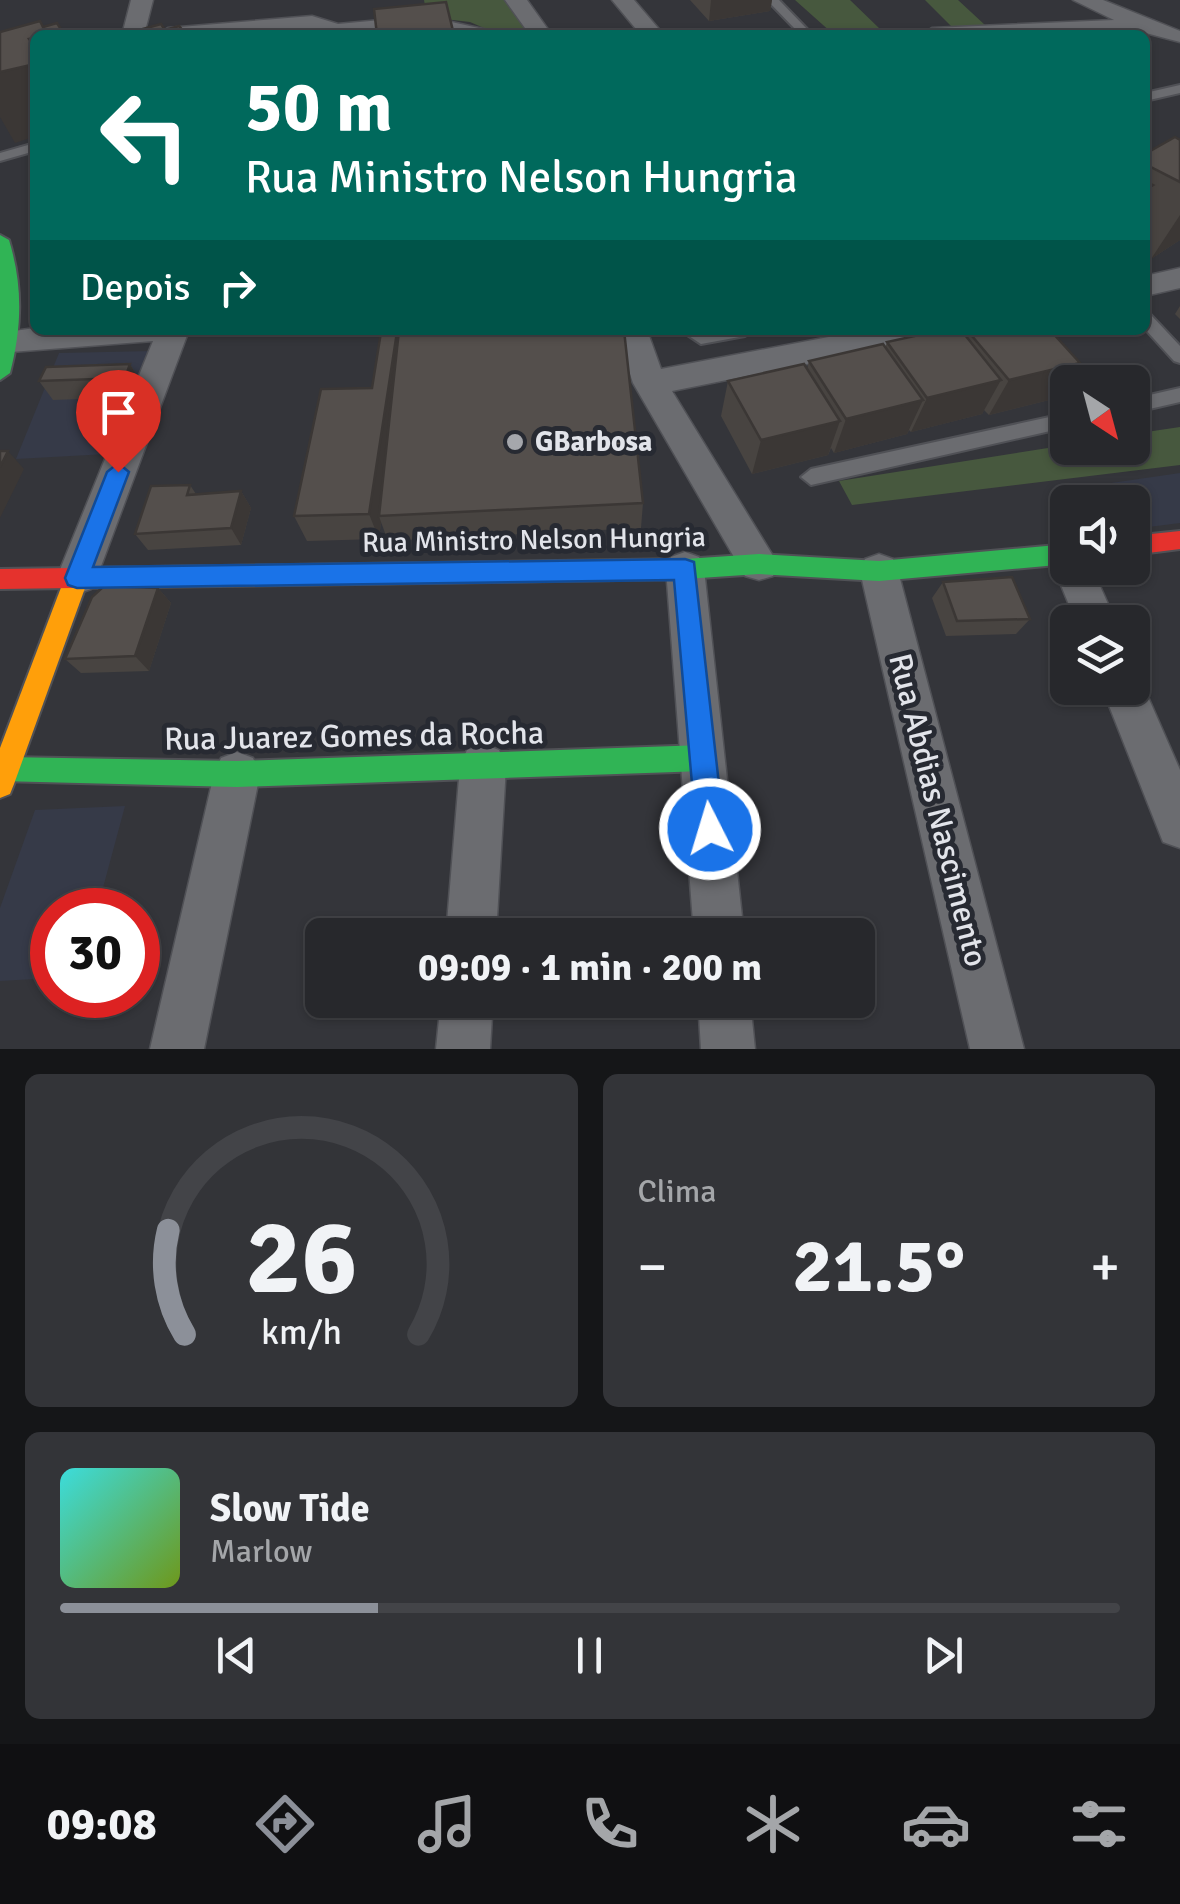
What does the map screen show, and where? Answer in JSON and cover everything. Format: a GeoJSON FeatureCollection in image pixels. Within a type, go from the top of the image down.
{"type":"FeatureCollection","features":[{"type":"Feature","properties":{"kind":"street"},"geometry":{"type":"LineString","coordinates":[[134,30],[142,0]]}},
{"type":"Feature","properties":{"kind":"street"},"geometry":{"type":"LineString","coordinates":[[516,0],[537,30]]}},
{"type":"Feature","properties":{"kind":"street"},"geometry":{"type":"LineString","coordinates":[[623,0],[649,30]]}},
{"type":"Feature","properties":{"kind":"street"},"geometry":{"type":"LineString","coordinates":[[1084,0],[1175,37]]}},
{"type":"Feature","properties":{"kind":"street"},"geometry":{"type":"LineString","coordinates":[[198,30],[311,11],[336,30]]}},
{"type":"Feature","properties":{"kind":"street"},"geometry":{"type":"LineString","coordinates":[[370,30],[422,11],[468,30]]}},
{"type":"Feature","properties":{"kind":"street"},"geometry":{"type":"LineString","coordinates":[[1038,30],[1143,25]]}},
{"type":"Feature","properties":{"kind":"street"},"geometry":{"type":"LineString","coordinates":[[0,240],[15,300],[11,340],[0,373]]}},
{"type":"Feature","properties":{"kind":"street"},"geometry":{"type":"LineString","coordinates":[[1150,285],[1180,278]]}},
{"type":"Feature","properties":{"kind":"street"},"geometry":{"type":"LineString","coordinates":[[11,340],[85,335]]}},
{"type":"Feature","properties":{"kind":"street"},"geometry":{"type":"LineString","coordinates":[[3,777],[170,335]]}},
{"type":"Feature","properties":{"kind":"street"},"geometry":{"type":"LineString","coordinates":[[633,335],[650,383],[759,564]]}},
{"type":"Feature","properties":{"kind":"street"},"geometry":{"type":"LineString","coordinates":[[650,383],[895,335]]}},
{"type":"Feature","properties":{"kind":"street"},"geometry":{"type":"LineString","coordinates":[[1150,544],[1180,540]]}},
{"type":"Feature","properties":{"kind":"street","name":"Rua Ministro Nelson Hungria"},"geometry":{"type":"LineString","coordinates":[[0,578],[685,570],[759,564],[879,571],[1050,556]]}},
{"type":"Feature","properties":{"kind":"street"},"geometry":{"type":"LineString","coordinates":[[685,570],[717,918]]}},
{"type":"Feature","properties":{"kind":"street","name":"Rua Abdias Nascimento"},"geometry":{"type":"LineString","coordinates":[[879,571],[997,1049]]}},
{"type":"Feature","properties":{"kind":"street"},"geometry":{"type":"LineString","coordinates":[[1138,705],[1162,733],[1180,825]]}},
{"type":"Feature","properties":{"kind":"street","name":"Rua Juarez Gomes da Rocha"},"geometry":{"type":"LineString","coordinates":[[3,777],[238,774],[704,758]]}},
{"type":"Feature","properties":{"kind":"street"},"geometry":{"type":"LineString","coordinates":[[472,918],[483,766]]}},
{"type":"Feature","properties":{"kind":"street"},"geometry":{"type":"LineString","coordinates":[[177,1049],[238,774]]}},
{"type":"Feature","properties":{"kind":"street"},"geometry":{"type":"LineString","coordinates":[[463,1049],[465,1018]]}},
{"type":"Feature","properties":{"kind":"street"},"geometry":{"type":"LineString","coordinates":[[725,1018],[728,1049]]}},
{"type":"Feature","properties":{"kind":"lane"},"geometry":{"type":"LineString","coordinates":[[772,0],[802,30]]}},
{"type":"Feature","properties":{"kind":"lane"},"geometry":{"type":"LineString","coordinates":[[1150,96],[1180,89]]}},
{"type":"Feature","properties":{"kind":"lane"},"geometry":{"type":"LineString","coordinates":[[0,157],[30,148]]}},
{"type":"Feature","properties":{"kind":"lane"},"geometry":{"type":"LineString","coordinates":[[1150,325],[1180,358]]}},
{"type":"Feature","properties":{"kind":"lane"},"geometry":{"type":"LineString","coordinates":[[1150,402],[1180,395]]}},
{"type":"Feature","properties":{"kind":"lane"},"geometry":{"type":"LineString","coordinates":[[812,477],[1050,424]]}},
{"type":"Feature","properties":{"kind":"shaded area"},"geometry":{"type":"Polygon","coordinates":[[[153,351],[107,454],[16,459],[59,353],[153,351]]]}},
{"type":"Feature","properties":{"kind":"shaded area"},"geometry":{"type":"Polygon","coordinates":[[[1180,473],[1180,523],[1150,527],[1150,485],[1097,485],[1180,473]]]}},
{"type":"Feature","properties":{"kind":"shaded area"},"geometry":{"type":"Polygon","coordinates":[[[125,806],[103,888],[30,888],[30,979],[0,981],[0,908],[35,810],[125,806]]]}},
{"type":"Feature","properties":{"kind":"green space"},"geometry":{"type":"Polygon","coordinates":[[[424,0],[515,0],[536,30],[488,30],[470,22],[427,17],[424,0]]]}},
{"type":"Feature","properties":{"kind":"green space"},"geometry":{"type":"Polygon","coordinates":[[[795,0],[850,0],[880,29],[868,30],[829,30],[795,0]]]}},
{"type":"Feature","properties":{"kind":"green space"},"geometry":{"type":"Polygon","coordinates":[[[925,0],[958,0],[985,25],[953,28],[925,0]]]}},
{"type":"Feature","properties":{"kind":"green space"},"geometry":{"type":"Polygon","coordinates":[[[1180,427],[1180,465],[852,505],[839,481],[1050,448],[1050,465],[1150,465],[1150,431],[1180,427]]]}},
{"type":"Feature","properties":{"kind":"building"},"geometry":{"type":"Polygon","coordinates":[[[446,2],[453,30],[376,30],[374,9],[446,2]]]}},
{"type":"Feature","properties":{"kind":"building"},"geometry":{"type":"Polygon","coordinates":[[[40,21],[43,27],[57,23],[61,30],[30,30],[30,65],[0,72],[0,32],[40,21]]]}},
{"type":"Feature","properties":{"kind":"building"},"geometry":{"type":"Polygon","coordinates":[[[161,24],[165,30],[139,30],[161,24]]]}},
{"type":"Feature","properties":{"kind":"building"},"geometry":{"type":"Polygon","coordinates":[[[1175,137],[1180,140],[1180,182],[1150,167],[1150,151],[1175,137]]]}},
{"type":"Feature","properties":{"kind":"building"},"geometry":{"type":"Polygon","coordinates":[[[381,335],[397,335],[369,514],[294,516],[321,389],[372,388],[381,335]]]}},
{"type":"Feature","properties":{"kind":"building","name":"GBarbosa"},"geometry":{"type":"Polygon","coordinates":[[[398,335],[625,335],[643,503],[379,516],[398,335]]]}},
{"type":"Feature","properties":{"kind":"building"},"geometry":{"type":"Polygon","coordinates":[[[919,335],[965,335],[1001,380],[927,398],[887,342],[919,335]]]}},
{"type":"Feature","properties":{"kind":"building"},"geometry":{"type":"Polygon","coordinates":[[[971,335],[1055,335],[1080,363],[1050,365],[1050,370],[1009,380],[971,335]]]}},
{"type":"Feature","properties":{"kind":"building"},"geometry":{"type":"Polygon","coordinates":[[[883,344],[923,400],[846,419],[809,361],[883,344]]]}},
{"type":"Feature","properties":{"kind":"building"},"geometry":{"type":"Polygon","coordinates":[[[130,364],[125,378],[39,381],[46,367],[130,364]]]}},
{"type":"Feature","properties":{"kind":"building"},"geometry":{"type":"Polygon","coordinates":[[[804,364],[840,421],[761,440],[728,381],[804,364]]]}},
{"type":"Feature","properties":{"kind":"building"},"geometry":{"type":"Polygon","coordinates":[[[0,451],[8,451],[0,467],[0,451]]]}},
{"type":"Feature","properties":{"kind":"building"},"geometry":{"type":"Polygon","coordinates":[[[190,485],[187,495],[241,491],[231,528],[135,534],[151,486],[190,485]]]}},
{"type":"Feature","properties":{"kind":"building"},"geometry":{"type":"Polygon","coordinates":[[[1012,577],[1030,619],[957,621],[943,582],[1012,577]]]}},
{"type":"Feature","properties":{"kind":"building"},"geometry":{"type":"Polygon","coordinates":[[[104,586],[158,588],[135,656],[65,659],[92,597],[104,586]]]}},
{"type":"Feature","properties":{"kind":"traffic: fast"},"geometry":{"type":"LineString","coordinates":[[0,240],[9,274],[11,307],[0,373]]}},
{"type":"Feature","properties":{"kind":"traffic: fast"},"geometry":{"type":"LineString","coordinates":[[356,574],[685,569],[759,564],[879,571],[1050,556]]}},
{"type":"Feature","properties":{"kind":"traffic: fast"},"geometry":{"type":"LineString","coordinates":[[5,770],[237,774],[704,758]]}},
{"type":"Feature","properties":{"kind":"traffic: slow"},"geometry":{"type":"LineString","coordinates":[[0,784],[77,577]]}},
{"type":"Feature","properties":{"kind":"traffic: jam"},"geometry":{"type":"LineString","coordinates":[[1150,544],[1180,540]]}},
{"type":"Feature","properties":{"kind":"traffic: jam"},"geometry":{"type":"LineString","coordinates":[[0,579],[356,574]]}},
{"type":"Feature","properties":{"kind":"place","name":"GBarbosa"},"geometry":{"type":"Point","coordinates":[515,442]}},
{"type":"Feature","properties":{"kind":"route"},"geometry":{"type":"LineString","coordinates":[[118,472],[77,578],[685,570],[710,829]]}}]}
